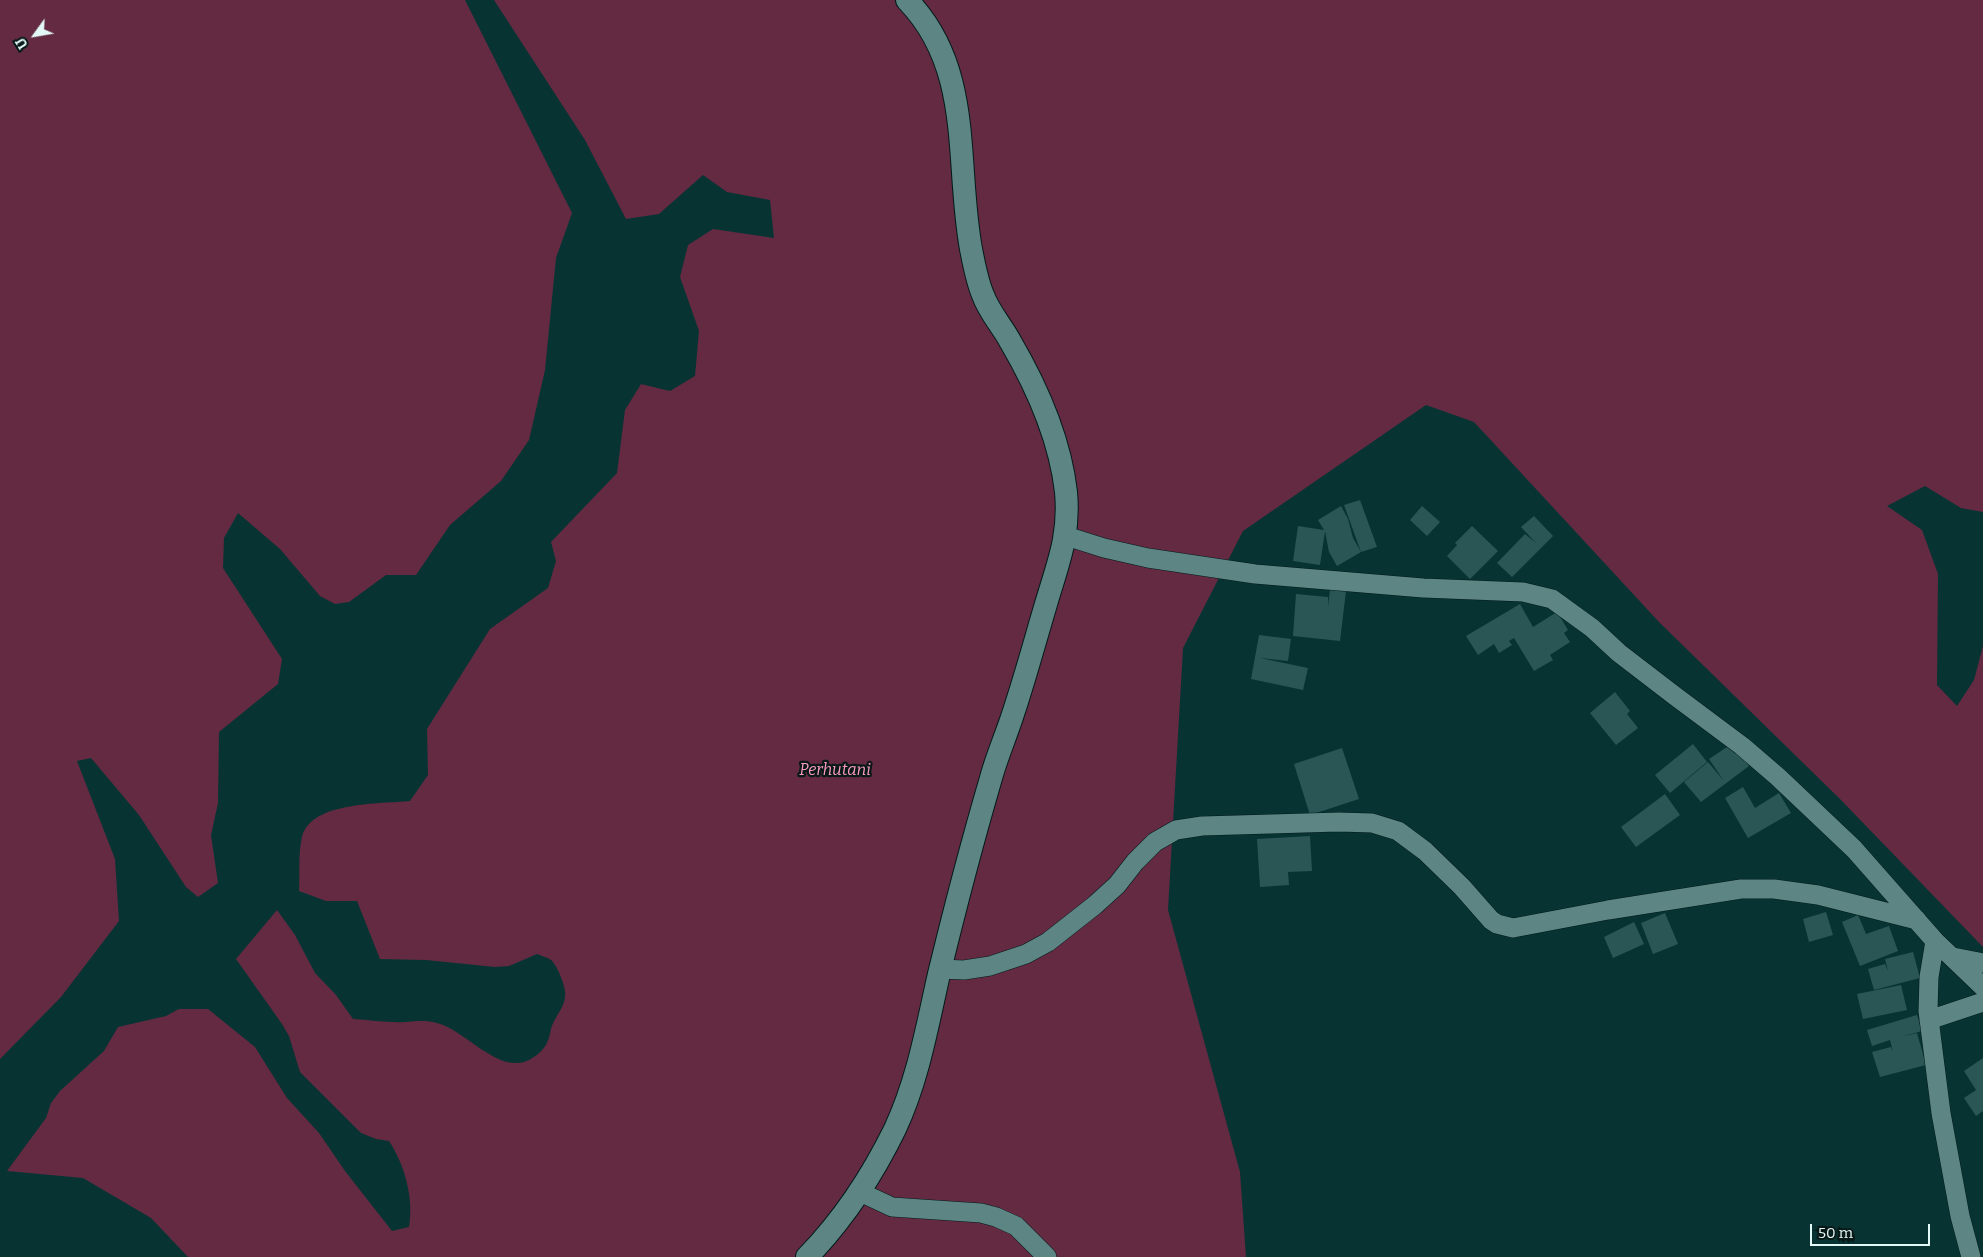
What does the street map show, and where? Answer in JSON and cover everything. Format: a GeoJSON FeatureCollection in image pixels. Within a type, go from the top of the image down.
{"type":"FeatureCollection","features":[{"type":"Feature","properties":{"kind":"street"},"geometry":{"type":"LineString","coordinates":[[808,1257],[825,1239],[860,1192],[895,1128],[920,1062],[940,969],[992,773],[1014,713],[1066,536],[1065,488],[1052,430],[1011,342],[989,308],[978,280],[964,200],[962,153],[951,77],[943,52],[930,29],[907,0]]}},
{"type":"Feature","properties":{"kind":"street"},"geometry":{"type":"LineString","coordinates":[[1066,536],[1104,548],[1148,558],[1255,574],[1432,589],[1523,592],[1552,599],[1592,628],[1619,653],[1742,746],[1778,777],[1854,849],[1917,920],[1983,987]]}},
{"type":"Feature","properties":{"kind":"street"},"geometry":{"type":"LineString","coordinates":[[940,969],[964,970],[990,966],[1026,954],[1048,942],[1117,885],[1135,862],[1155,842],[1176,830],[1202,826],[1338,822],[1372,823],[1386,827],[1398,831],[1424,851],[1462,887],[1491,920],[1497,924],[1513,928],[1608,910],[1741,889],[1774,889],[1818,895],[1917,920]]}},
{"type":"Feature","properties":{"kind":"street"},"geometry":{"type":"LineString","coordinates":[[1936,940],[1929,977],[1929,1020],[1943,1122],[1960,1216],[1971,1257]]}},
{"type":"Feature","properties":{"kind":"street"},"geometry":{"type":"LineString","coordinates":[[1953,957],[1983,963]]}},
{"type":"Feature","properties":{"kind":"street"},"geometry":{"type":"LineString","coordinates":[[1929,1020],[1983,1002]]}},
{"type":"Feature","properties":{"kind":"street"},"geometry":{"type":"LineString","coordinates":[[860,1192],[892,1207],[980,1213],[996,1217],[1016,1226],[1047,1257]]}},
{"type":"Feature","properties":{"kind":"green space"},"geometry":{"type":"Polygon","coordinates":[[[0,0],[465,0],[572,213],[556,258],[545,370],[529,440],[501,481],[450,525],[416,575],[386,575],[349,602],[335,604],[320,596],[280,549],[238,513],[224,538],[223,568],[282,659],[278,684],[219,732],[218,803],[211,835],[218,883],[198,897],[186,887],[139,815],[91,758],[77,761],[115,859],[119,921],[61,997],[0,1059],[0,0]]]}},
{"type":"Feature","properties":{"kind":"green space","name":"Perhutani"},"geometry":{"type":"Polygon","coordinates":[[[494,0],[1983,0],[1983,512],[1961,508],[1925,486],[1887,506],[1922,530],[1938,574],[1937,685],[1957,706],[1974,680],[1983,646],[1983,947],[1840,799],[1659,622],[1474,422],[1426,405],[1243,531],[1183,648],[1168,910],[1240,1172],[1246,1257],[188,1257],[151,1218],[83,1178],[7,1171],[46,1118],[51,1103],[60,1091],[104,1051],[118,1027],[166,1016],[179,1009],[208,1009],[255,1047],[287,1098],[319,1133],[345,1171],[392,1231],[409,1227],[410,1205],[407,1183],[395,1150],[389,1141],[376,1139],[361,1133],[300,1072],[289,1036],[236,959],[277,910],[295,935],[315,973],[336,995],[353,1019],[437,1023],[461,1035],[485,1052],[510,1063],[522,1062],[534,1057],[544,1048],[553,1024],[563,1006],[565,991],[558,970],[551,960],[537,954],[509,966],[495,967],[426,960],[380,959],[357,901],[326,901],[299,891],[302,837],[308,825],[332,811],[365,804],[410,801],[428,775],[427,729],[490,629],[548,588],[556,561],[551,542],[617,473],[625,410],[641,384],[670,391],[695,376],[699,331],[680,277],[688,245],[713,229],[774,238],[770,200],[727,192],[703,175],[659,214],[626,219],[585,140],[494,0]]]}},
{"type":"Feature","properties":{"kind":"building"},"geometry":{"type":"Polygon","coordinates":[[[1360,500],[1377,547],[1361,552],[1344,505],[1360,500]]]}},
{"type":"Feature","properties":{"kind":"building"},"geometry":{"type":"Polygon","coordinates":[[[1341,506],[1348,519],[1353,538],[1361,552],[1337,566],[1329,552],[1325,531],[1320,565],[1293,561],[1298,526],[1324,530],[1318,520],[1341,506]]]}},
{"type":"Feature","properties":{"kind":"building"},"geometry":{"type":"Polygon","coordinates":[[[1422,506],[1440,522],[1427,536],[1410,520],[1422,506]]]}},
{"type":"Feature","properties":{"kind":"building"},"geometry":{"type":"Polygon","coordinates":[[[1534,516],[1553,536],[1512,577],[1497,563],[1525,534],[1536,543],[1521,527],[1534,516]]]}},
{"type":"Feature","properties":{"kind":"building"},"geometry":{"type":"Polygon","coordinates":[[[1472,526],[1498,551],[1470,579],[1447,556],[1457,545],[1455,543],[1472,526]]]}},
{"type":"Feature","properties":{"kind":"building"},"geometry":{"type":"Polygon","coordinates":[[[1330,589],[1346,591],[1340,641],[1293,636],[1296,594],[1328,597],[1328,607],[1330,589]]]}},
{"type":"Feature","properties":{"kind":"building"},"geometry":{"type":"Polygon","coordinates":[[[1520,604],[1533,627],[1557,612],[1568,630],[1564,633],[1570,642],[1550,655],[1553,660],[1534,671],[1514,638],[1509,641],[1512,645],[1499,653],[1494,644],[1478,655],[1466,636],[1520,604]]]}},
{"type":"Feature","properties":{"kind":"building"},"geometry":{"type":"Polygon","coordinates":[[[1259,635],[1291,639],[1288,661],[1260,658],[1308,668],[1303,690],[1251,679],[1259,635]]]}},
{"type":"Feature","properties":{"kind":"building"},"geometry":{"type":"Polygon","coordinates":[[[1615,692],[1630,711],[1627,714],[1638,728],[1616,745],[1590,713],[1615,692]]]}},
{"type":"Feature","properties":{"kind":"building"},"geometry":{"type":"Polygon","coordinates":[[[1733,743],[1749,766],[1701,802],[1684,782],[1708,762],[1724,781],[1709,759],[1733,743]]]}},
{"type":"Feature","properties":{"kind":"building"},"geometry":{"type":"Polygon","coordinates":[[[1693,744],[1707,762],[1670,793],[1655,775],[1693,744]]]}},
{"type":"Feature","properties":{"kind":"building"},"geometry":{"type":"Polygon","coordinates":[[[1342,748],[1359,799],[1310,815],[1294,764],[1342,748]]]}},
{"type":"Feature","properties":{"kind":"building"},"geometry":{"type":"Polygon","coordinates":[[[1743,787],[1755,808],[1779,793],[1791,813],[1748,838],[1725,798],[1743,787]]]}},
{"type":"Feature","properties":{"kind":"building"},"geometry":{"type":"Polygon","coordinates":[[[1665,794],[1680,815],[1636,847],[1621,827],[1665,794]]]}},
{"type":"Feature","properties":{"kind":"building"},"geometry":{"type":"Polygon","coordinates":[[[1310,836],[1312,871],[1288,872],[1289,885],[1260,887],[1257,839],[1310,836]]]}},
{"type":"Feature","properties":{"kind":"building"},"geometry":{"type":"Polygon","coordinates":[[[1826,912],[1833,935],[1809,942],[1803,919],[1826,912]]]}},
{"type":"Feature","properties":{"kind":"building"},"geometry":{"type":"Polygon","coordinates":[[[1665,913],[1678,944],[1653,954],[1641,923],[1665,913]]]}},
{"type":"Feature","properties":{"kind":"building"},"geometry":{"type":"Polygon","coordinates":[[[1858,915],[1866,934],[1889,926],[1898,951],[1860,966],[1842,922],[1858,915]]]}},
{"type":"Feature","properties":{"kind":"building"},"geometry":{"type":"Polygon","coordinates":[[[1634,922],[1644,944],[1613,958],[1604,937],[1634,922]]]}},
{"type":"Feature","properties":{"kind":"building"},"geometry":{"type":"Polygon","coordinates":[[[1913,952],[1920,978],[1874,990],[1868,969],[1885,964],[1888,971],[1885,959],[1913,952]]]}},
{"type":"Feature","properties":{"kind":"building"},"geometry":{"type":"Polygon","coordinates":[[[1901,985],[1907,1010],[1863,1019],[1857,994],[1901,985]]]}},
{"type":"Feature","properties":{"kind":"building"},"geometry":{"type":"Polygon","coordinates":[[[1917,1015],[1922,1031],[1900,1037],[1917,1033],[1926,1065],[1880,1077],[1872,1052],[1891,1047],[1893,1052],[1890,1040],[1872,1046],[1867,1030],[1917,1015]]]}},
{"type":"Feature","properties":{"kind":"building"},"geometry":{"type":"Polygon","coordinates":[[[1983,1058],[1983,1111],[1976,1116],[1964,1098],[1976,1090],[1964,1071],[1983,1058]]]}}]}
